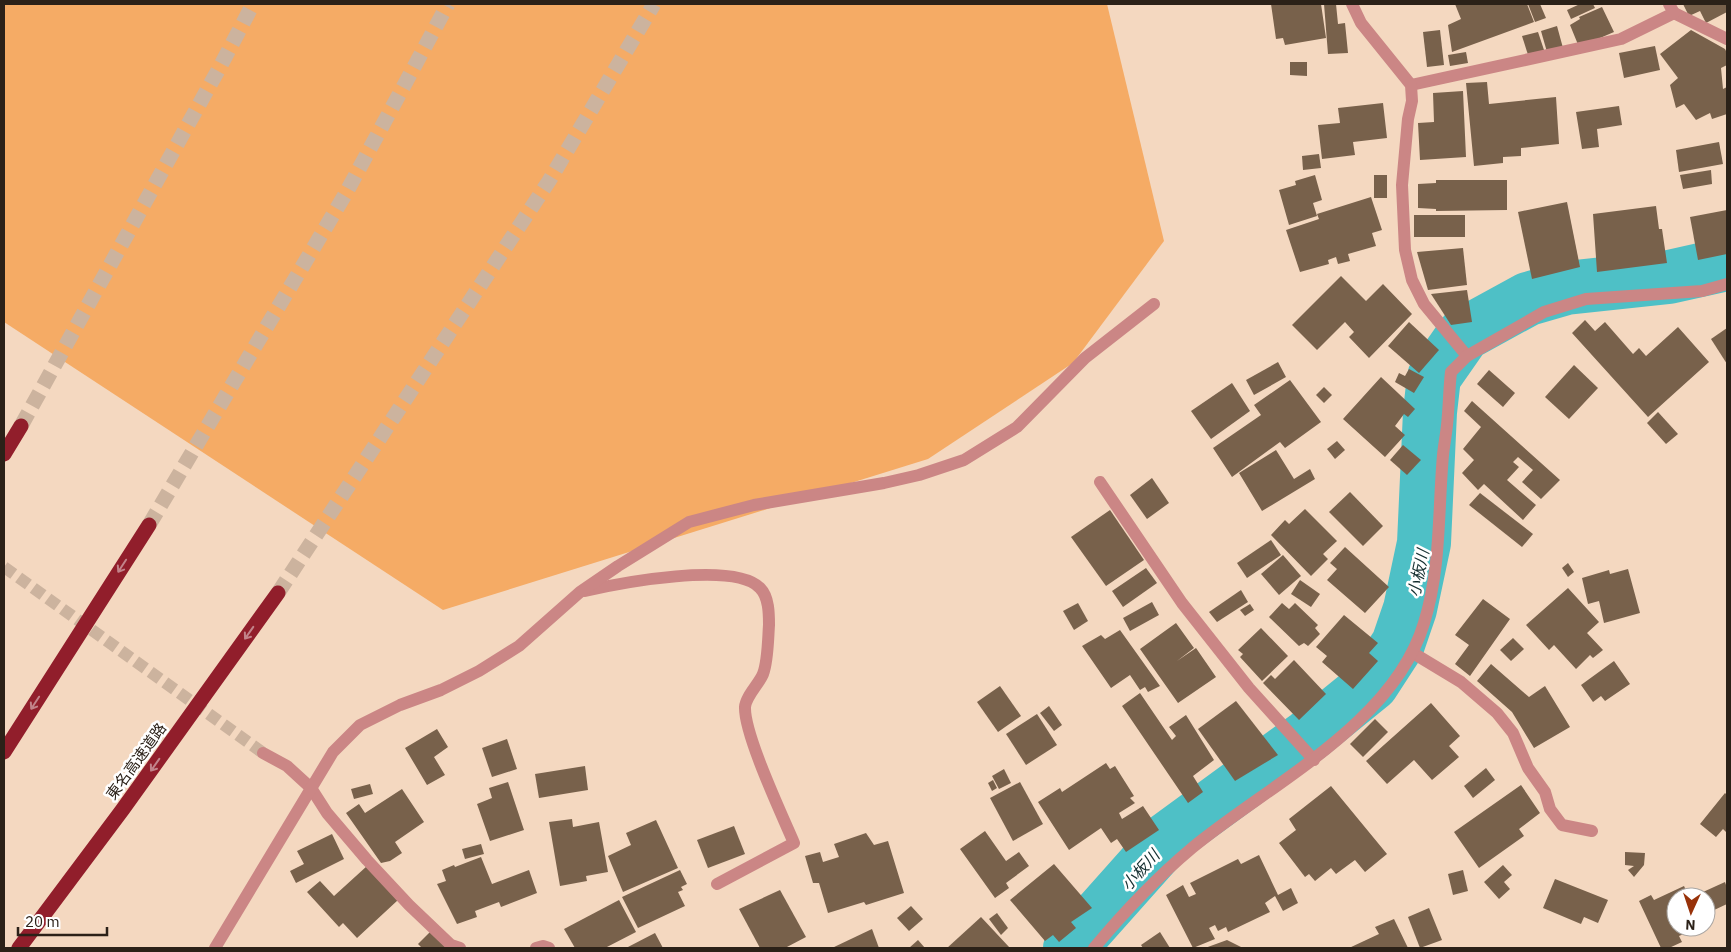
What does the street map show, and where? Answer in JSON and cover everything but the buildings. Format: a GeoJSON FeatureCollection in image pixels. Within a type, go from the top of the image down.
{"type":"FeatureCollection","features":[{"type":"Feature","properties":{"kind":"highway"},"geometry":{"type":"LineString","coordinates":[[4,454],[21,426]]}},
{"type":"Feature","properties":{"kind":"highway"},"geometry":{"type":"LineString","coordinates":[[4,752],[149,525]]}},
{"type":"Feature","properties":{"kind":"highway","name":"東名高速道路"},"geometry":{"type":"LineString","coordinates":[[19,948],[123,809],[278,593]]}},
{"type":"Feature","properties":{"kind":"street"},"geometry":{"type":"LineString","coordinates":[[1352,4],[1361,23],[1411,85],[1412,101],[1408,119],[1402,185],[1405,250],[1412,280],[1424,304],[1467,356]]}},
{"type":"Feature","properties":{"kind":"street"},"geometry":{"type":"LineString","coordinates":[[1411,85],[1621,39],[1671,8],[1727,39]]}},
{"type":"Feature","properties":{"kind":"street"},"geometry":{"type":"LineString","coordinates":[[1094,948],[1131,903],[1192,848],[1233,816],[1314,760],[1383,696],[1401,674],[1413,653],[1425,623],[1441,521],[1443,454],[1450,372],[1467,356],[1544,312],[1586,299],[1702,291],[1727,284]]}},
{"type":"Feature","properties":{"kind":"street"},"geometry":{"type":"LineString","coordinates":[[215,948],[333,752],[360,725],[400,705],[441,690],[479,671],[519,646],[580,592],[689,522],[754,505],[920,475],[964,460],[1016,427],[1085,358],[1154,304]]}},
{"type":"Feature","properties":{"kind":"street"},"geometry":{"type":"LineString","coordinates":[[1100,482],[1182,603],[1249,688],[1314,760]]}},
{"type":"Feature","properties":{"kind":"street"},"geometry":{"type":"LineString","coordinates":[[580,592],[626,583],[693,575],[723,576],[745,581],[760,588],[767,600],[768,625],[763,673],[745,706],[750,735],[794,843],[718,884]]}},
{"type":"Feature","properties":{"kind":"street"},"geometry":{"type":"LineString","coordinates":[[1413,653],[1461,682],[1497,713],[1513,733],[1528,768],[1545,792],[1550,809],[1562,825],[1592,832]]}},
{"type":"Feature","properties":{"kind":"street"},"geometry":{"type":"LineString","coordinates":[[263,753],[287,766],[311,788],[327,813],[394,889],[435,931],[451,945],[460,948]]}},
{"type":"Feature","properties":{"kind":"street"},"geometry":{"type":"LineString","coordinates":[[536,948],[543,946],[549,948]]}},
{"type":"Feature","properties":{"kind":"shaded area"},"geometry":{"type":"Polygon","coordinates":[[[4,4],[1107,4],[1164,241],[1073,363],[928,459],[443,610],[4,322],[4,4]]]}},
{"type":"Feature","properties":{"kind":"waterway","name":"小板川"},"geometry":{"type":"LineString","coordinates":[[1070,948],[1167,839],[1308,736],[1372,684],[1398,644],[1410,609],[1424,543],[1430,412],[1434,377],[1464,334],[1528,299],[1566,288],[1669,277],[1727,264]]}},
{"type":"Feature","properties":{"kind":"tunnel"},"geometry":{"type":"LineString","coordinates":[[21,426],[253,4]]}},
{"type":"Feature","properties":{"kind":"tunnel"},"geometry":{"type":"LineString","coordinates":[[149,525],[346,193],[448,4]]}},
{"type":"Feature","properties":{"kind":"tunnel"},"geometry":{"type":"LineString","coordinates":[[278,593],[549,181],[654,4]]}},
{"type":"Feature","properties":{"kind":"tunnel"},"geometry":{"type":"LineString","coordinates":[[4,567],[263,753]]}}]}
